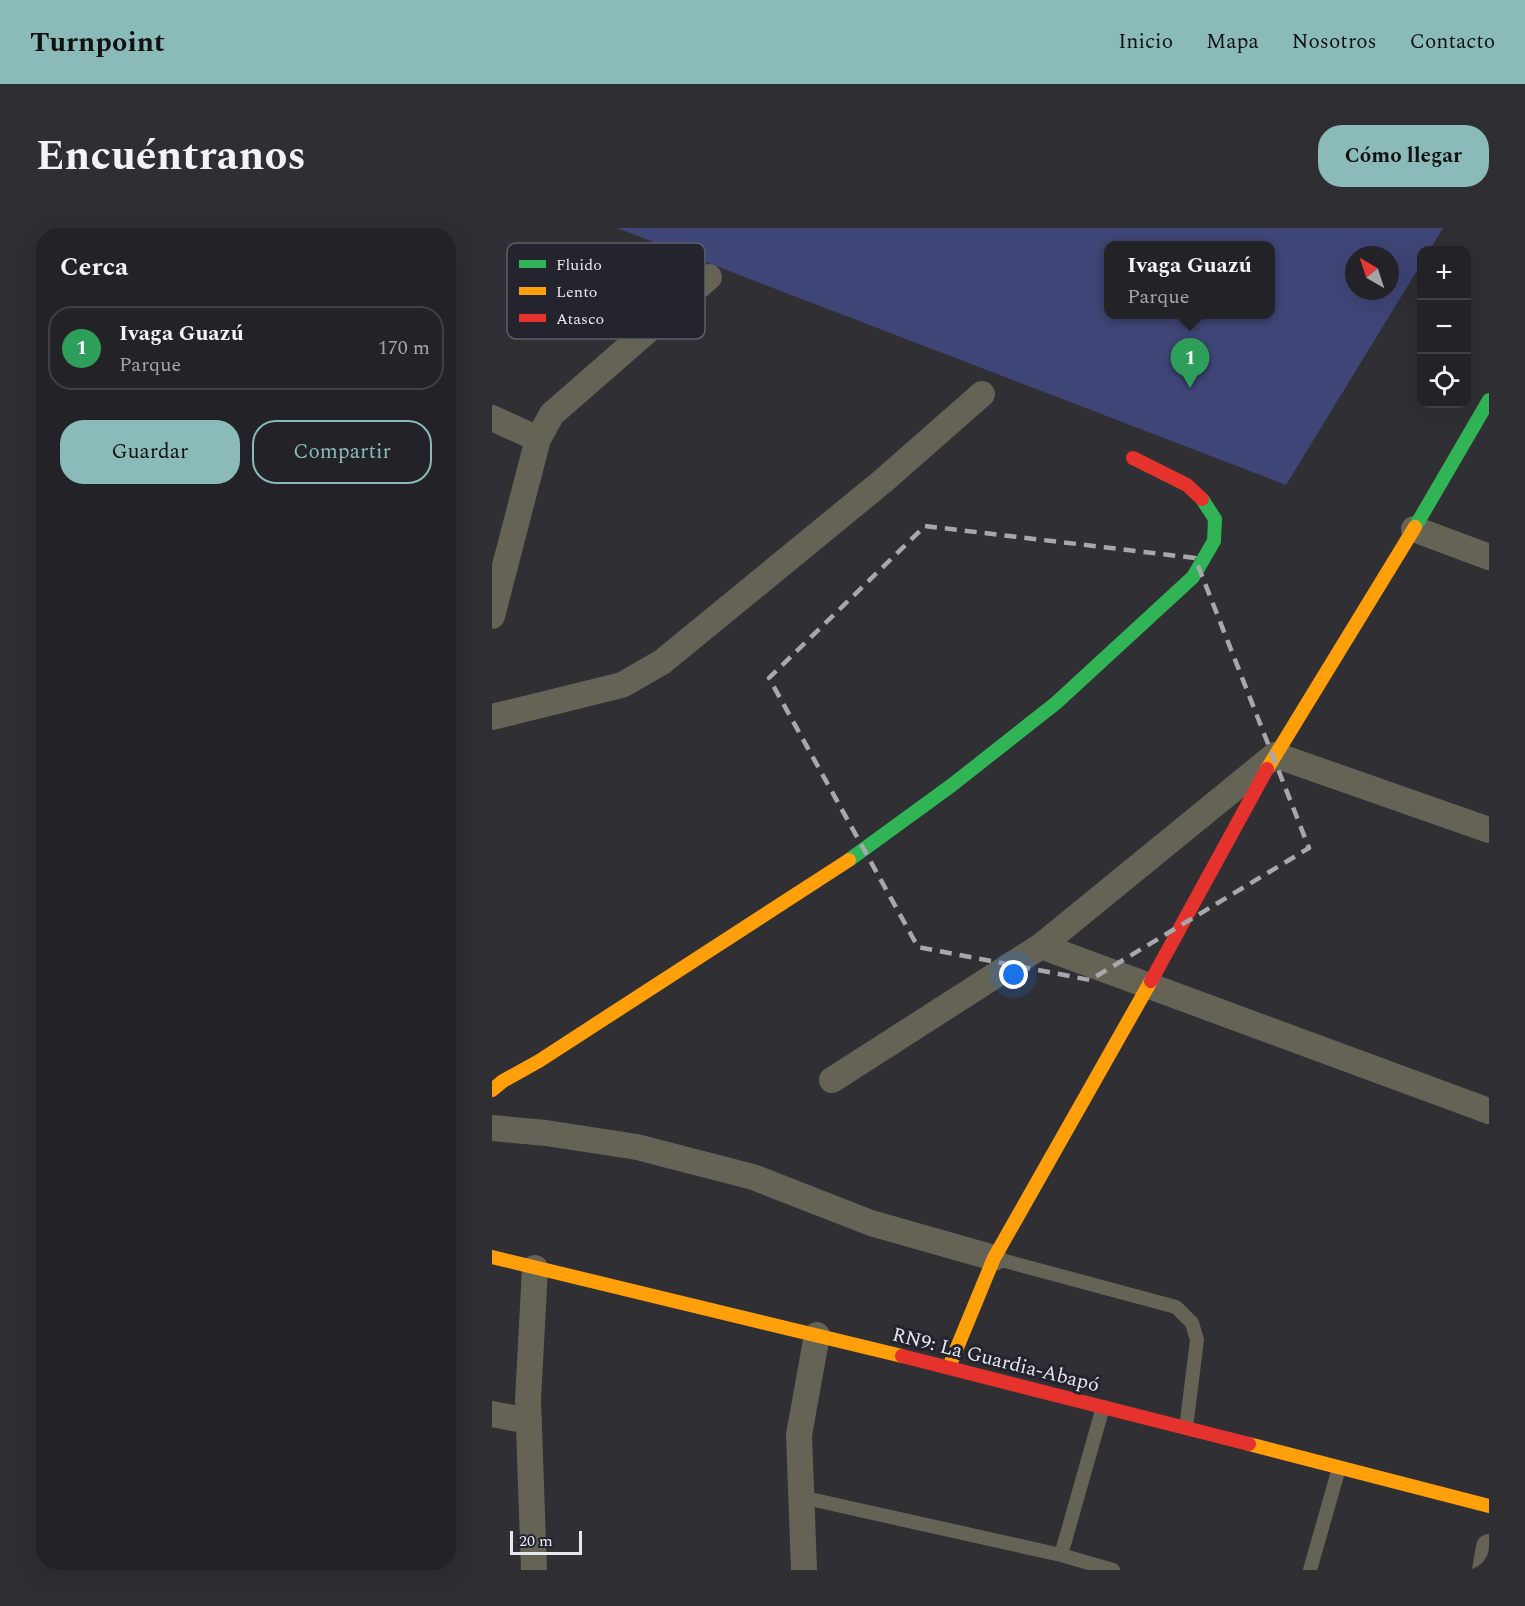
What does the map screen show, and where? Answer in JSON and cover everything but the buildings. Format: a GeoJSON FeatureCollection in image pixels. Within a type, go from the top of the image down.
{"type":"FeatureCollection","features":[{"type":"Feature","properties":{"kind":"main road"},"geometry":{"type":"LineString","coordinates":[[949,1367],[994,1258],[1148,987],[1275,754],[1414,529],[1489,400]]}},
{"type":"Feature","properties":{"kind":"main road"},"geometry":{"type":"LineString","coordinates":[[492,1090],[849,860],[915,812],[1056,703],[1193,578],[1214,541],[1215,519],[1203,500],[1187,485],[1133,458]]}},
{"type":"Feature","properties":{"kind":"main road","name":"RN9: La Guardia-Abapó"},"geometry":{"type":"LineString","coordinates":[[492,1257],[949,1367],[1489,1506]]}},
{"type":"Feature","properties":{"kind":"street"},"geometry":{"type":"LineString","coordinates":[[705,280],[709,277]]}},
{"type":"Feature","properties":{"kind":"street"},"geometry":{"type":"LineString","coordinates":[[492,616],[538,439],[552,414],[638,339]]}},
{"type":"Feature","properties":{"kind":"street"},"geometry":{"type":"LineString","coordinates":[[492,717],[622,685],[662,662],[883,482],[982,394]]}},
{"type":"Feature","properties":{"kind":"street"},"geometry":{"type":"LineString","coordinates":[[492,418],[538,439]]}},
{"type":"Feature","properties":{"kind":"street"},"geometry":{"type":"LineString","coordinates":[[1414,529],[1489,557]]}},
{"type":"Feature","properties":{"kind":"street"},"geometry":{"type":"LineString","coordinates":[[832,1080],[1041,946],[1275,754],[1489,830]]}},
{"type":"Feature","properties":{"kind":"street"},"geometry":{"type":"LineString","coordinates":[[1041,946],[1489,1111]]}},
{"type":"Feature","properties":{"kind":"street"},"geometry":{"type":"LineString","coordinates":[[492,1128],[546,1133],[637,1147],[753,1177],[871,1223],[994,1258]]}},
{"type":"Feature","properties":{"kind":"street"},"geometry":{"type":"LineString","coordinates":[[534,1570],[529,1421],[536,1268]]}},
{"type":"Feature","properties":{"kind":"street"},"geometry":{"type":"LineString","coordinates":[[804,1570],[799,1435],[817,1335]]}},
{"type":"Feature","properties":{"kind":"street"},"geometry":{"type":"LineString","coordinates":[[492,1414],[529,1421]]}},
{"type":"Feature","properties":{"kind":"street"},"geometry":{"type":"LineString","coordinates":[[1485,1570],[1489,1547]]}},
{"type":"Feature","properties":{"kind":"lane"},"geometry":{"type":"LineString","coordinates":[[994,1258],[1176,1307],[1192,1323],[1197,1340],[1186,1428]]}},
{"type":"Feature","properties":{"kind":"lane"},"geometry":{"type":"LineString","coordinates":[[1061,1555],[1103,1406]]}},
{"type":"Feature","properties":{"kind":"lane"},"geometry":{"type":"LineString","coordinates":[[1310,1570],[1339,1468]]}},
{"type":"Feature","properties":{"kind":"lane"},"geometry":{"type":"LineString","coordinates":[[801,1497],[1061,1555],[1113,1570]]}},
{"type":"Feature","properties":{"kind":"highlighted area"},"geometry":{"type":"Polygon","coordinates":[[[925,526],[1195,558],[1309,848],[1090,980],[918,947],[769,678],[925,526]]]}},
{"type":"Feature","properties":{"kind":"shaded area"},"geometry":{"type":"Polygon","coordinates":[[[617,228],[1443,228],[1432,246],[1417,246],[1417,271],[1286,485],[705,262],[705,243],[656,243],[617,228]]]}},
{"type":"Feature","properties":{"kind":"traffic: fast"},"geometry":{"type":"LineString","coordinates":[[1415,527],[1489,400]]}},
{"type":"Feature","properties":{"kind":"traffic: fast"},"geometry":{"type":"LineString","coordinates":[[849,860],[952,785],[1056,703],[1193,577],[1214,541],[1215,519],[1202,499]]}},
{"type":"Feature","properties":{"kind":"traffic: slow"},"geometry":{"type":"LineString","coordinates":[[1267,769],[1415,527]]}},
{"type":"Feature","properties":{"kind":"traffic: slow"},"geometry":{"type":"LineString","coordinates":[[492,1090],[849,860]]}},
{"type":"Feature","properties":{"kind":"traffic: slow"},"geometry":{"type":"LineString","coordinates":[[949,1367],[994,1258],[1151,981]]}},
{"type":"Feature","properties":{"kind":"traffic: slow"},"geometry":{"type":"LineString","coordinates":[[492,1257],[902,1356]]}},
{"type":"Feature","properties":{"kind":"traffic: slow"},"geometry":{"type":"LineString","coordinates":[[1249,1444],[1489,1506]]}},
{"type":"Feature","properties":{"kind":"traffic: jam"},"geometry":{"type":"LineString","coordinates":[[1133,458],[1187,485],[1202,499]]}},
{"type":"Feature","properties":{"kind":"traffic: jam"},"geometry":{"type":"LineString","coordinates":[[1151,981],[1267,769]]}},
{"type":"Feature","properties":{"kind":"traffic: jam"},"geometry":{"type":"LineString","coordinates":[[902,1356],[1249,1444]]}},
{"type":"Feature","properties":{"kind":"place","name":"Ivaga Guazú"},"geometry":{"type":"Point","coordinates":[1190,388]}}]}
